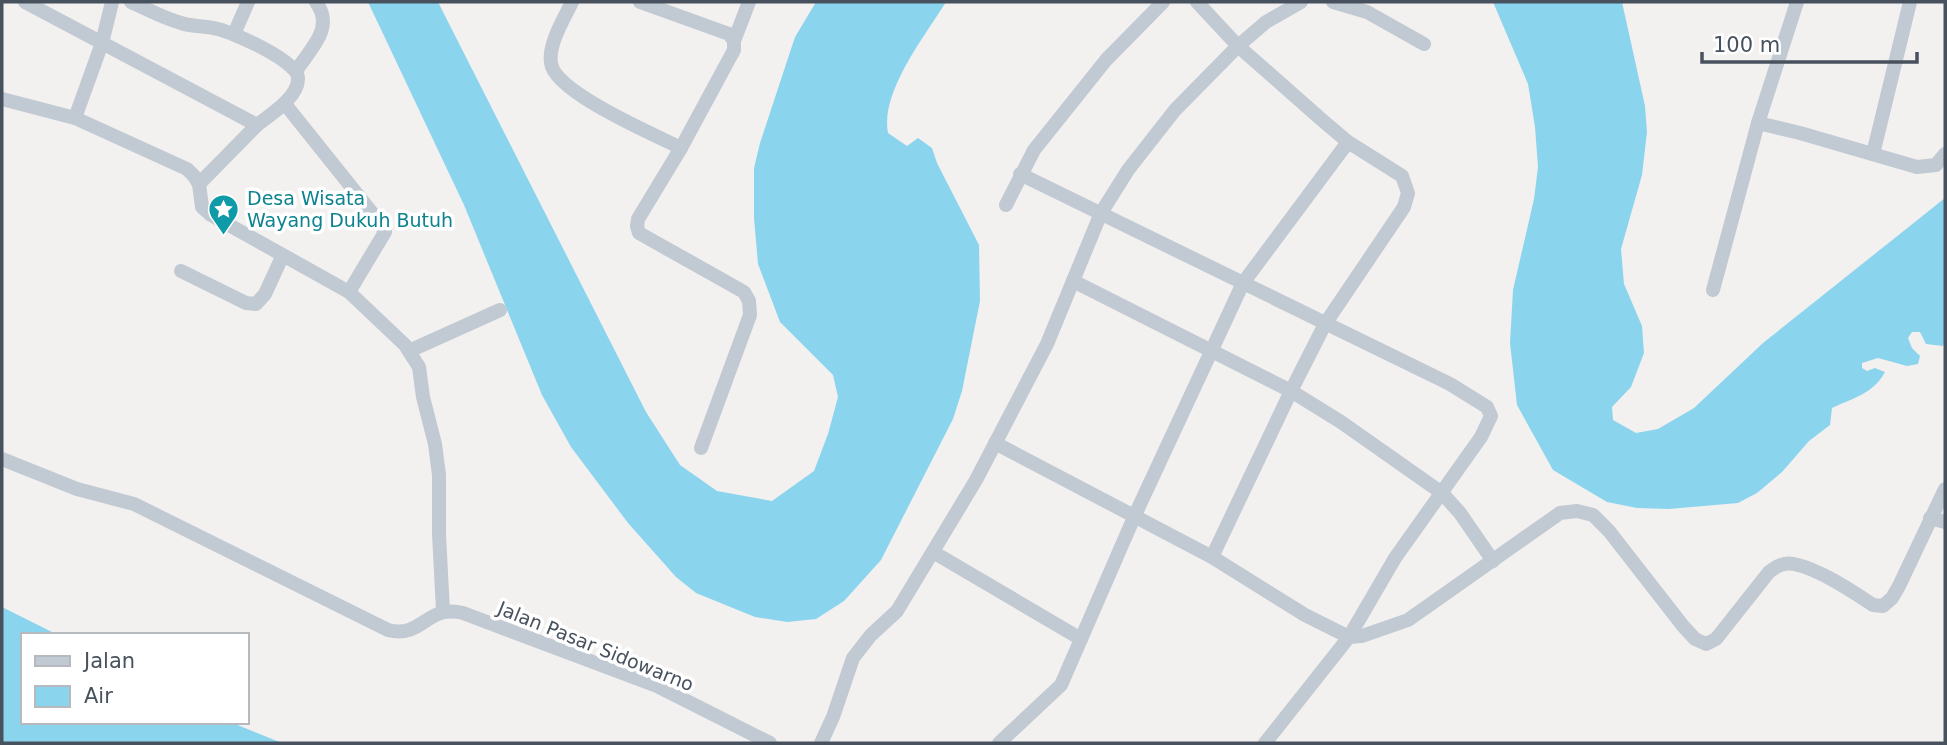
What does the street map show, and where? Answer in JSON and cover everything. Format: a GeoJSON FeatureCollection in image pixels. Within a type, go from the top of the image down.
{"type":"FeatureCollection","features":[{"type":"Feature","properties":{"kind":"street"},"geometry":{"type":"LineString","coordinates":[[75,118],[103,43],[112,2]]}},
{"type":"Feature","properties":{"kind":"street"},"geometry":{"type":"LineString","coordinates":[[131,2],[180,23],[234,34],[268,50],[299,76],[297,85],[285,104],[257,125],[199,184]]}},
{"type":"Feature","properties":{"kind":"street"},"geometry":{"type":"LineString","coordinates":[[234,34],[248,2]]}},
{"type":"Feature","properties":{"kind":"street"},"geometry":{"type":"LineString","coordinates":[[296,71],[323,31],[325,19],[316,2]]}},
{"type":"Feature","properties":{"kind":"street"},"geometry":{"type":"LineString","coordinates":[[572,2],[552,48],[550,65],[557,79],[584,99],[681,148]]}},
{"type":"Feature","properties":{"kind":"street"},"geometry":{"type":"LineString","coordinates":[[640,2],[674,8],[729,34],[734,41]]}},
{"type":"Feature","properties":{"kind":"street"},"geometry":{"type":"LineString","coordinates":[[701,448],[750,315],[748,301],[744,292],[639,233],[637,226],[638,219],[681,148],[734,50],[734,41],[749,2]]}},
{"type":"Feature","properties":{"kind":"street"},"geometry":{"type":"LineString","coordinates":[[1006,205],[1034,150],[1106,60],[1163,2]]}},
{"type":"Feature","properties":{"kind":"street"},"geometry":{"type":"LineString","coordinates":[[1197,2],[1238,46],[1348,142],[1402,176],[1408,193],[1404,207],[1325,324],[1212,557]]}},
{"type":"Feature","properties":{"kind":"street"},"geometry":{"type":"LineString","coordinates":[[821,743],[853,658],[871,635],[897,611],[976,480],[1047,344],[1101,213],[1128,170],[1175,110],[1238,46],[1266,22],[1301,2]]}},
{"type":"Feature","properties":{"kind":"street"},"geometry":{"type":"LineString","coordinates":[[1333,2],[1367,12],[1424,44]]}},
{"type":"Feature","properties":{"kind":"street"},"geometry":{"type":"LineString","coordinates":[[1713,290],[1758,123],[1797,2]]}},
{"type":"Feature","properties":{"kind":"street"},"geometry":{"type":"LineString","coordinates":[[1873,154],[1910,2]]}},
{"type":"Feature","properties":{"kind":"street"},"geometry":{"type":"LineString","coordinates":[[32,3],[257,125]]}},
{"type":"Feature","properties":{"kind":"street"},"geometry":{"type":"LineString","coordinates":[[2,99],[75,118],[187,169],[199,184],[202,207],[211,215],[349,292],[405,345],[419,367],[435,444],[439,474],[443,611],[409,632],[388,630],[134,504],[78,489],[2,459]]}},
{"type":"Feature","properties":{"kind":"street"},"geometry":{"type":"LineString","coordinates":[[285,104],[385,232],[349,292]]}},
{"type":"Feature","properties":{"kind":"street"},"geometry":{"type":"LineString","coordinates":[[1758,123],[1800,132],[1917,167],[1936,165],[1945,153]]}},
{"type":"Feature","properties":{"kind":"street"},"geometry":{"type":"LineString","coordinates":[[999,743],[1061,685],[1135,515],[1243,283],[1348,142]]}},
{"type":"Feature","properties":{"kind":"street"},"geometry":{"type":"LineString","coordinates":[[1020,174],[1450,384],[1487,407],[1491,416],[1482,437],[1395,558],[1349,637],[1265,743]]}},
{"type":"Feature","properties":{"kind":"street"},"geometry":{"type":"LineString","coordinates":[[181,271],[246,303],[256,304],[265,294],[282,257]]}},
{"type":"Feature","properties":{"kind":"street"},"geometry":{"type":"LineString","coordinates":[[1073,281],[1291,391],[1341,422],[1441,493],[1460,513],[1493,561]]}},
{"type":"Feature","properties":{"kind":"street"},"geometry":{"type":"LineString","coordinates":[[409,351],[500,310]]}},
{"type":"Feature","properties":{"kind":"street"},"geometry":{"type":"LineString","coordinates":[[995,443],[1212,557],[1305,615],[1349,637],[1362,636],[1408,620],[1560,513],[1577,511],[1593,516],[1609,531],[1683,626],[1695,639],[1706,644],[1716,639],[1769,572],[1778,565],[1794,563],[1873,605],[1883,606],[1888,604],[1938,520],[1945,489]]}},
{"type":"Feature","properties":{"kind":"street"},"geometry":{"type":"LineString","coordinates":[[933,552],[1081,639]]}},
{"type":"Feature","properties":{"kind":"street","name":"Jalan Pasar Sidowarno"},"geometry":{"type":"LineString","coordinates":[[443,611],[463,613],[657,686],[770,743]]}},
{"type":"Feature","properties":{"kind":"water"},"geometry":{"type":"Polygon","coordinates":[[[368,2],[438,2],[646,412],[680,465],[717,491],[772,501],[814,471],[838,397],[833,375],[780,322],[758,264],[754,168],[795,37],[816,2],[946,2],[897,82],[887,117],[888,133],[907,146],[918,138],[932,148],[979,245],[980,301],[962,391],[953,419],[881,560],[844,601],[816,619],[787,622],[755,617],[696,593],[676,577],[628,523],[571,447],[542,395],[464,205],[368,2]]]}},
{"type":"Feature","properties":{"kind":"water"},"geometry":{"type":"Polygon","coordinates":[[[1493,2],[1622,2],[1645,106],[1647,132],[1642,175],[1621,249],[1624,284],[1642,326],[1644,353],[1631,387],[1612,407],[1613,420],[1636,433],[1658,429],[1694,408],[1763,343],[1945,198],[1943,346],[1926,344],[1920,332],[1912,332],[1908,338],[1912,348],[1920,356],[1918,364],[1907,366],[1878,358],[1862,363],[1862,368],[1867,371],[1875,368],[1885,372],[1875,386],[1832,408],[1830,425],[1809,441],[1782,472],[1757,493],[1738,503],[1669,509],[1637,508],[1607,502],[1553,470],[1517,405],[1510,343],[1513,290],[1534,199],[1538,167],[1528,84],[1493,2]]]}},
{"type":"Feature","properties":{"kind":"water"},"geometry":{"type":"Polygon","coordinates":[[[2,607],[54,633],[21,633],[21,724],[235,724],[282,743],[2,743],[2,607]]]}},
{"type":"Feature","properties":{"kind":"place","name":"Desa Wisata Wayang Dukuh Butuh"},"geometry":{"type":"Point","coordinates":[224,236]}}]}
